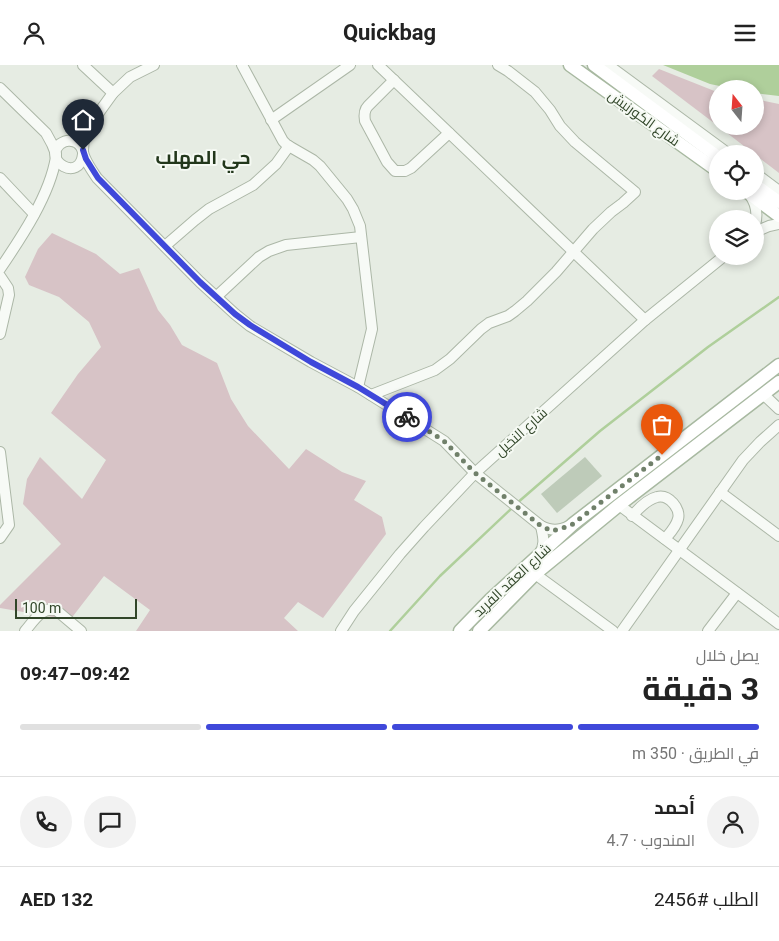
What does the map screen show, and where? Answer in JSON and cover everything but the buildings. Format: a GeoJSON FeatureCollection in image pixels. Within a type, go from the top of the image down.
{"type":"FeatureCollection","features":[{"type":"Feature","properties":{"kind":"main road","name":"شارع الكورنيش"},"geometry":{"type":"LineString","coordinates":[[570,65],[709,165]]}},
{"type":"Feature","properties":{"kind":"main road","name":"شارع الكورنيش"},"geometry":{"type":"LineString","coordinates":[[594,65],[709,150]]}},
{"type":"Feature","properties":{"kind":"main road"},"geometry":{"type":"LineString","coordinates":[[764,191],[779,202]]}},
{"type":"Feature","properties":{"kind":"main road"},"geometry":{"type":"LineString","coordinates":[[757,200],[779,217]]}},
{"type":"Feature","properties":{"kind":"main road","name":"شارع العقد الفريد"},"geometry":{"type":"LineString","coordinates":[[460,631],[490,599],[573,524],[779,365]]}},
{"type":"Feature","properties":{"kind":"main road","name":"شارع العقد الفريد"},"geometry":{"type":"LineString","coordinates":[[479,631],[535,574],[619,505],[779,382]]}},
{"type":"Feature","properties":{"kind":"street"},"geometry":{"type":"LineString","coordinates":[[83,65],[113,93]]}},
{"type":"Feature","properties":{"kind":"street"},"geometry":{"type":"LineString","coordinates":[[130,77],[136,65]]}},
{"type":"Feature","properties":{"kind":"street"},"geometry":{"type":"LineString","coordinates":[[49,183],[59,174],[77,166],[82,161],[84,138],[87,129],[113,93],[130,77],[154,65]]}},
{"type":"Feature","properties":{"kind":"street"},"geometry":{"type":"LineString","coordinates":[[242,65],[283,141],[289,147],[320,166],[347,199],[360,226],[372,329],[358,387]]}},
{"type":"Feature","properties":{"kind":"street"},"geometry":{"type":"LineString","coordinates":[[271,120],[350,65]]}},
{"type":"Feature","properties":{"kind":"street"},"geometry":{"type":"LineString","coordinates":[[378,65],[645,320]]}},
{"type":"Feature","properties":{"kind":"street"},"geometry":{"type":"LineString","coordinates":[[371,395],[443,365],[480,329],[489,323],[508,316],[527,301],[610,212],[635,192],[575,143],[535,92],[498,65]]}},
{"type":"Feature","properties":{"kind":"street"},"geometry":{"type":"LineString","coordinates":[[608,65],[717,145]]}},
{"type":"Feature","properties":{"kind":"street"},"geometry":{"type":"LineString","coordinates":[[394,79],[368,105],[364,116],[387,162],[395,171],[405,171],[411,167],[449,133]]}},
{"type":"Feature","properties":{"kind":"street"},"geometry":{"type":"LineString","coordinates":[[0,88],[46,133],[60,141],[76,142],[98,178],[235,314],[250,325],[311,362],[358,387],[444,441],[475,473],[541,526],[552,531],[573,524]]}},
{"type":"Feature","properties":{"kind":"street"},"geometry":{"type":"LineString","coordinates":[[0,269],[21,238],[49,183],[59,145],[87,129]]}},
{"type":"Feature","properties":{"kind":"street"},"geometry":{"type":"LineString","coordinates":[[46,133],[61,165],[90,173],[98,178]]}},
{"type":"Feature","properties":{"kind":"street"},"geometry":{"type":"LineString","coordinates":[[165,246],[209,209],[254,185],[276,164],[289,147]]}},
{"type":"Feature","properties":{"kind":"street"},"geometry":{"type":"LineString","coordinates":[[0,178],[34,213]]}},
{"type":"Feature","properties":{"kind":"street"},"geometry":{"type":"LineString","coordinates":[[764,180],[779,191]]}},
{"type":"Feature","properties":{"kind":"street"},"geometry":{"type":"LineString","coordinates":[[764,228],[779,224]]}},
{"type":"Feature","properties":{"kind":"street"},"geometry":{"type":"LineString","coordinates":[[216,297],[259,257],[269,251],[286,245],[361,237]]}},
{"type":"Feature","properties":{"kind":"street","name":"شارع النخيل"},"geometry":{"type":"LineString","coordinates":[[341,631],[354,611],[400,554],[475,473],[645,320],[713,265]]}},
{"type":"Feature","properties":{"kind":"street"},"geometry":{"type":"LineString","coordinates":[[0,277],[8,288],[9,295],[0,334]]}},
{"type":"Feature","properties":{"kind":"street"},"geometry":{"type":"LineString","coordinates":[[763,395],[779,409]]}},
{"type":"Feature","properties":{"kind":"street"},"geometry":{"type":"LineString","coordinates":[[622,631],[748,453],[779,425]]}},
{"type":"Feature","properties":{"kind":"street"},"geometry":{"type":"LineString","coordinates":[[0,453],[8,525],[1,536]]}},
{"type":"Feature","properties":{"kind":"street"},"geometry":{"type":"LineString","coordinates":[[720,492],[778,534]]}},
{"type":"Feature","properties":{"kind":"street"},"geometry":{"type":"LineString","coordinates":[[632,516],[652,499],[657,497],[666,498],[675,505],[679,517],[666,539]]}},
{"type":"Feature","properties":{"kind":"street"},"geometry":{"type":"LineString","coordinates":[[619,505],[779,624]]}},
{"type":"Feature","properties":{"kind":"street"},"geometry":{"type":"LineString","coordinates":[[537,556],[543,550],[544,543],[541,526]]}},
{"type":"Feature","properties":{"kind":"street"},"geometry":{"type":"LineString","coordinates":[[535,574],[614,631]]}},
{"type":"Feature","properties":{"kind":"street"},"geometry":{"type":"LineString","coordinates":[[708,631],[737,593]]}},
{"type":"Feature","properties":{"kind":"street"},"geometry":{"type":"LineString","coordinates":[[24,631],[41,613],[51,609],[81,631]]}},
{"type":"Feature","properties":{"kind":"shaded area"},"geometry":{"type":"Polygon","coordinates":[[[663,65],[779,65],[779,96],[764,94],[764,80],[709,80],[709,84],[663,65]]]}},
{"type":"Feature","properties":{"kind":"shaded area"},"geometry":{"type":"Polygon","coordinates":[[[659,69],[709,89],[709,119],[652,76],[659,69]]]}},
{"type":"Feature","properties":{"kind":"shaded area"},"geometry":{"type":"Polygon","coordinates":[[[764,101],[779,104],[779,173],[764,161],[764,145],[743,145],[730,135],[764,135],[764,101]]]}},
{"type":"Feature","properties":{"kind":"shaded area"},"geometry":{"type":"Polygon","coordinates":[[[52,233],[96,254],[120,274],[139,268],[158,310],[182,345],[217,363],[231,399],[248,426],[289,469],[306,449],[342,472],[366,481],[354,500],[382,517],[386,534],[323,618],[298,602],[284,618],[298,631],[136,631],[150,610],[104,576],[70,620],[0,608],[0,605],[61,544],[23,504],[27,479],[40,457],[82,499],[106,460],[51,413],[78,374],[101,347],[89,322],[59,297],[29,285],[25,277],[38,249],[52,233]]]}},
{"type":"Feature","properties":{"kind":"waterway"},"geometry":{"type":"LineString","coordinates":[[516,504],[600,431],[708,347],[779,297]]}},
{"type":"Feature","properties":{"kind":"waterway"},"geometry":{"type":"LineString","coordinates":[[390,631],[440,576],[512,508]]}},
{"type":"Feature","properties":{"kind":"way so far"},"geometry":{"type":"LineString","coordinates":[[407,417],[444,441],[489,485],[541,526],[552,531],[573,524],[662,455]]}},
{"type":"Feature","properties":{"kind":"district","name":"حي المهلب"},"geometry":{"type":"Point","coordinates":[203,157]}},
{"type":"Feature","properties":{"kind":"route"},"geometry":{"type":"LineString","coordinates":[[83,150],[86,159],[98,178],[200,282],[235,314],[295,353],[358,387],[407,417]]}}]}
